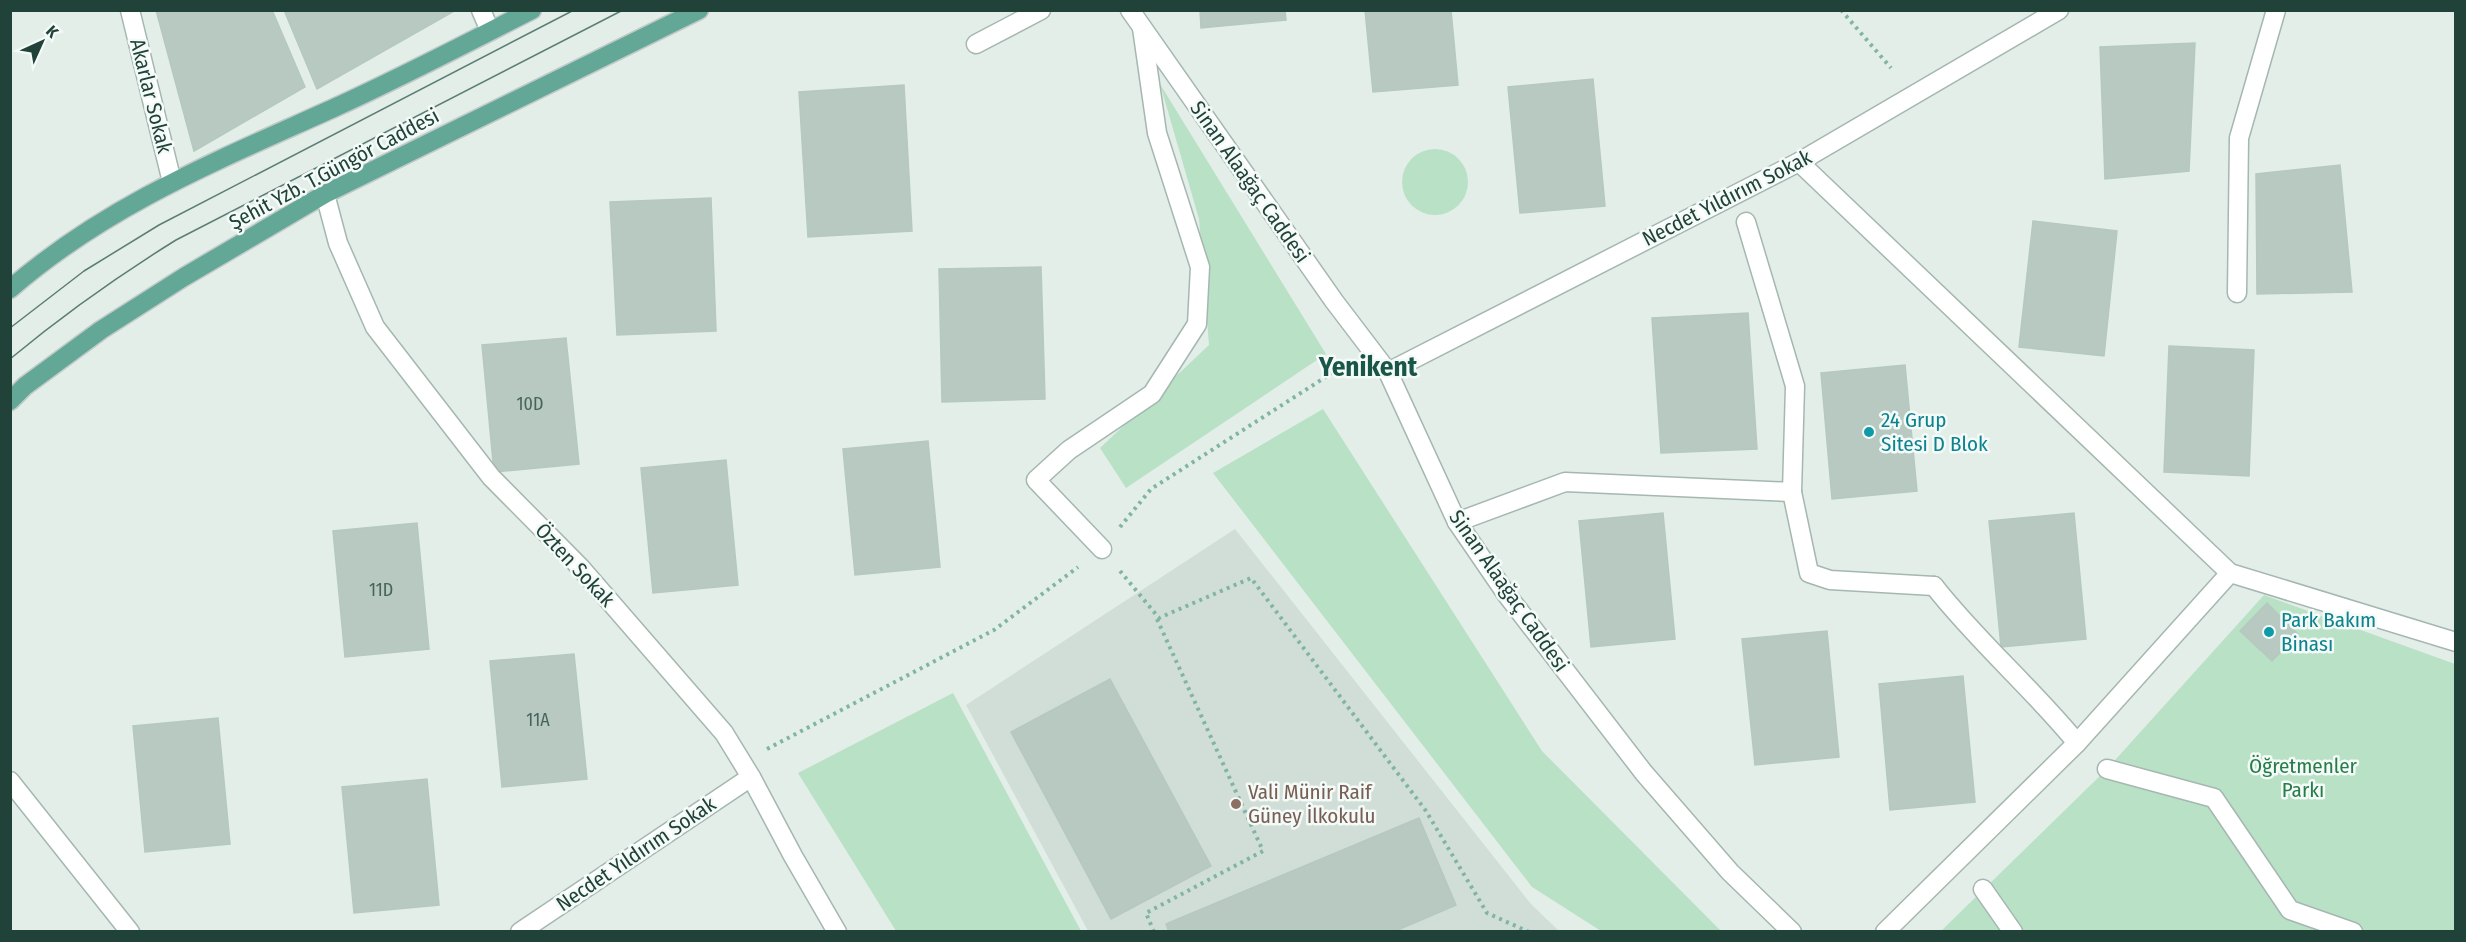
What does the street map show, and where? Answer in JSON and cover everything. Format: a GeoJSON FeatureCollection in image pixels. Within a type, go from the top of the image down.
{"type":"FeatureCollection","features":[{"type":"Feature","properties":{"kind":"main road"},"geometry":{"type":"LineString","coordinates":[[10,289],[44,260],[106,217],[172,182],[356,98],[532,10]]}},
{"type":"Feature","properties":{"kind":"main road","name":"Şehit Yzb. T.Güngör Caddesi"},"geometry":{"type":"LineString","coordinates":[[10,401],[26,386],[101,330],[184,277],[325,194],[699,10]]}},
{"type":"Feature","properties":{"kind":"street","name":"Akarlar Sokak"},"geometry":{"type":"LineString","coordinates":[[130,10],[172,182]]}},
{"type":"Feature","properties":{"kind":"street"},"geometry":{"type":"LineString","coordinates":[[481,10],[490,31]]}},
{"type":"Feature","properties":{"kind":"street"},"geometry":{"type":"LineString","coordinates":[[976,44],[1041,10]]}},
{"type":"Feature","properties":{"kind":"street","name":"Sinan Alaağaç Caddesi"},"geometry":{"type":"LineString","coordinates":[[1130,10],[1334,301],[1388,372],[1457,522],[1507,595],[1644,773],[1730,872],[1792,932]]}},
{"type":"Feature","properties":{"kind":"street","name":"Necdet Yıldırım Sokak"},"geometry":{"type":"LineString","coordinates":[[1388,372],[1799,162],[2059,10]]}},
{"type":"Feature","properties":{"kind":"street"},"geometry":{"type":"LineString","coordinates":[[2237,293],[2240,138],[2276,10]]}},
{"type":"Feature","properties":{"kind":"street"},"geometry":{"type":"LineString","coordinates":[[1102,549],[1036,480],[1069,450],[1152,394],[1197,324],[1200,267],[1157,133],[1142,28]]}},
{"type":"Feature","properties":{"kind":"street"},"geometry":{"type":"LineString","coordinates":[[1799,162],[2230,573],[2456,642]]}},
{"type":"Feature","properties":{"kind":"street","name":"Özten Sokak"},"geometry":{"type":"LineString","coordinates":[[325,194],[338,243],[375,327],[491,477],[580,567],[724,733],[837,932]]}},
{"type":"Feature","properties":{"kind":"street"},"geometry":{"type":"LineString","coordinates":[[1746,222],[1795,386],[1792,492],[1809,573],[1830,580],[1934,586],[1963,624],[2047,707],[2077,744]]}},
{"type":"Feature","properties":{"kind":"street"},"geometry":{"type":"LineString","coordinates":[[1457,522],[1565,482],[1792,492]]}},
{"type":"Feature","properties":{"kind":"street"},"geometry":{"type":"LineString","coordinates":[[1885,932],[2077,744],[2230,573]]}},
{"type":"Feature","properties":{"kind":"street"},"geometry":{"type":"LineString","coordinates":[[2107,769],[2214,798],[2290,910],[2353,932]]}},
{"type":"Feature","properties":{"kind":"street","name":"Necdet Yıldırım Sokak"},"geometry":{"type":"LineString","coordinates":[[520,932],[747,770]]}},
{"type":"Feature","properties":{"kind":"street"},"geometry":{"type":"LineString","coordinates":[[10,782],[130,932]]}},
{"type":"Feature","properties":{"kind":"street"},"geometry":{"type":"LineString","coordinates":[[1983,889],[2013,932]]}},
{"type":"Feature","properties":{"kind":"path"},"geometry":{"type":"LineString","coordinates":[[1841,10],[1892,68]]}},
{"type":"Feature","properties":{"kind":"path"},"geometry":{"type":"LineString","coordinates":[[1151,489],[1370,348]]}},
{"type":"Feature","properties":{"kind":"path"},"geometry":{"type":"LineString","coordinates":[[1102,549],[1159,618],[1251,578],[1426,811],[1486,913],[1529,932]]}},
{"type":"Feature","properties":{"kind":"path"},"geometry":{"type":"LineString","coordinates":[[1153,611],[1263,851],[1146,913],[1154,932]]}},
{"type":"Feature","properties":{"kind":"path"},"geometry":{"type":"LineString","coordinates":[[747,770],[994,630]]}},
{"type":"Feature","properties":{"kind":"shaded area","name":"Vali Münir Raif Güney İlkokulu"},"geometry":{"type":"Polygon","coordinates":[[[1235,529],[1531,904],[1559,931],[1088,931],[966,705],[1235,529]]]}},
{"type":"Feature","properties":{"kind":"green space"},"geometry":{"type":"Polygon","coordinates":[[[1160,84],[1326,354],[1126,488],[1100,448],[1209,345],[1199,219],[1160,84]]]}},
{"type":"Feature","properties":{"kind":"green space"},"geometry":{"type":"Polygon","coordinates":[[[1435,149],[1447,152],[1458,159],[1465,170],[1468,182],[1465,194],[1458,205],[1447,212],[1435,215],[1423,212],[1412,205],[1405,194],[1402,182],[1405,170],[1412,159],[1423,152],[1435,149]]]}},
{"type":"Feature","properties":{"kind":"green space"},"geometry":{"type":"Polygon","coordinates":[[[1323,409],[1542,751],[1721,931],[1601,931],[1532,887],[1213,473],[1323,409]]]}},
{"type":"Feature","properties":{"kind":"green space","name":"Öğretmenler Parkı"},"geometry":{"type":"Polygon","coordinates":[[[2264,595],[2455,664],[2455,931],[1940,932],[2107,769],[2264,595]]]}},
{"type":"Feature","properties":{"kind":"green space"},"geometry":{"type":"Polygon","coordinates":[[[953,693],[1081,931],[896,931],[798,773],[953,693]]]}},
{"type":"Feature","properties":{"kind":"building"},"geometry":{"type":"Polygon","coordinates":[[[156,10],[272,10],[305,87],[194,151],[156,10]]]}},
{"type":"Feature","properties":{"kind":"building"},"geometry":{"type":"Polygon","coordinates":[[[284,10],[456,10],[317,89],[284,10]]]}},
{"type":"Feature","properties":{"kind":"building"},"geometry":{"type":"Polygon","coordinates":[[[1200,10],[1285,10],[1286,20],[1201,28],[1200,10]]]}},
{"type":"Feature","properties":{"kind":"building"},"geometry":{"type":"Polygon","coordinates":[[[1365,10],[1451,10],[1458,85],[1373,92],[1365,10]]]}},
{"type":"Feature","properties":{"kind":"building"},"geometry":{"type":"Polygon","coordinates":[[[2195,43],[2189,171],[2105,179],[2100,47],[2195,43]]]}},
{"type":"Feature","properties":{"kind":"building"},"geometry":{"type":"Polygon","coordinates":[[[1593,79],[1605,206],[1520,213],[1508,87],[1593,79]]]}},
{"type":"Feature","properties":{"kind":"building"},"geometry":{"type":"Polygon","coordinates":[[[904,85],[912,231],[808,237],[799,92],[904,85]]]}},
{"type":"Feature","properties":{"kind":"building"},"geometry":{"type":"Polygon","coordinates":[[[2340,165],[2352,292],[2257,294],[2256,174],[2340,165]]]}},
{"type":"Feature","properties":{"kind":"building"},"geometry":{"type":"Polygon","coordinates":[[[711,198],[716,331],[617,335],[610,202],[711,198]]]}},
{"type":"Feature","properties":{"kind":"building"},"geometry":{"type":"Polygon","coordinates":[[[2033,221],[2117,231],[2104,356],[2019,347],[2033,221]]]}},
{"type":"Feature","properties":{"kind":"building"},"geometry":{"type":"Polygon","coordinates":[[[1041,267],[1045,399],[942,402],[939,269],[1041,267]]]}},
{"type":"Feature","properties":{"kind":"building"},"geometry":{"type":"Polygon","coordinates":[[[1748,313],[1757,449],[1661,453],[1652,318],[1748,313]]]}},
{"type":"Feature","properties":{"kind":"building"},"geometry":{"type":"Polygon","coordinates":[[[566,338],[579,464],[494,472],[482,345],[566,338]]]}},
{"type":"Feature","properties":{"kind":"building"},"geometry":{"type":"Polygon","coordinates":[[[2169,346],[2254,350],[2249,476],[2164,472],[2169,346]]]}},
{"type":"Feature","properties":{"kind":"building","name":"24 Grup Sitesi D Blok"},"geometry":{"type":"Polygon","coordinates":[[[1905,365],[1917,491],[1832,499],[1821,373],[1905,365]]]}},
{"type":"Feature","properties":{"kind":"building"},"geometry":{"type":"Polygon","coordinates":[[[928,441],[940,567],[855,575],[843,449],[928,441]]]}},
{"type":"Feature","properties":{"kind":"building"},"geometry":{"type":"Polygon","coordinates":[[[726,460],[738,585],[653,593],[641,468],[726,460]]]}},
{"type":"Feature","properties":{"kind":"building"},"geometry":{"type":"Polygon","coordinates":[[[1663,513],[1675,639],[1591,647],[1579,521],[1663,513]]]}},
{"type":"Feature","properties":{"kind":"building"},"geometry":{"type":"Polygon","coordinates":[[[2074,513],[2086,639],[2001,647],[1989,521],[2074,513]]]}},
{"type":"Feature","properties":{"kind":"building"},"geometry":{"type":"Polygon","coordinates":[[[417,523],[429,649],[345,657],[333,531],[417,523]]]}},
{"type":"Feature","properties":{"kind":"building","name":"Park Bakım Binası"},"geometry":{"type":"Polygon","coordinates":[[[2267,603],[2298,634],[2272,661],[2240,631],[2267,603]]]}},
{"type":"Feature","properties":{"kind":"building"},"geometry":{"type":"Polygon","coordinates":[[[1827,631],[1839,757],[1755,765],[1742,639],[1827,631]]]}},
{"type":"Feature","properties":{"kind":"building"},"geometry":{"type":"Polygon","coordinates":[[[574,654],[587,779],[502,787],[490,661],[574,654]]]}},
{"type":"Feature","properties":{"kind":"building"},"geometry":{"type":"Polygon","coordinates":[[[1963,676],[1975,802],[1890,810],[1879,684],[1963,676]]]}},
{"type":"Feature","properties":{"kind":"building"},"geometry":{"type":"Polygon","coordinates":[[[1110,679],[1211,866],[1111,919],[1011,732],[1110,679]]]}},
{"type":"Feature","properties":{"kind":"building"},"geometry":{"type":"Polygon","coordinates":[[[218,718],[230,844],[145,852],[133,726],[218,718]]]}},
{"type":"Feature","properties":{"kind":"building"},"geometry":{"type":"Polygon","coordinates":[[[427,779],[439,905],[354,913],[342,787],[427,779]]]}},
{"type":"Feature","properties":{"kind":"building"},"geometry":{"type":"Polygon","coordinates":[[[1419,818],[1456,905],[1393,932],[1169,932],[1166,924],[1419,818]]]}},
{"type":"Feature","properties":{"kind":"tram line"},"geometry":{"type":"LineString","coordinates":[[10,328],[84,271],[159,225],[574,10]]}},
{"type":"Feature","properties":{"kind":"tram line"},"geometry":{"type":"LineString","coordinates":[[10,359],[91,296],[176,240],[623,10]]}},
{"type":"Feature","properties":{"kind":"place","name":"24 Grup Sitesi D Blok"},"geometry":{"type":"Point","coordinates":[1869,432]}},
{"type":"Feature","properties":{"kind":"place","name":"Park Bakım Binası"},"geometry":{"type":"Point","coordinates":[2269,632]}},
{"type":"Feature","properties":{"kind":"place","name":"Vali Münir Raif Güney İlkokulu"},"geometry":{"type":"Point","coordinates":[1236,804]}},
{"type":"Feature","properties":{"kind":"district","name":"Yenikent"},"geometry":{"type":"Point","coordinates":[1368,367]}}]}
